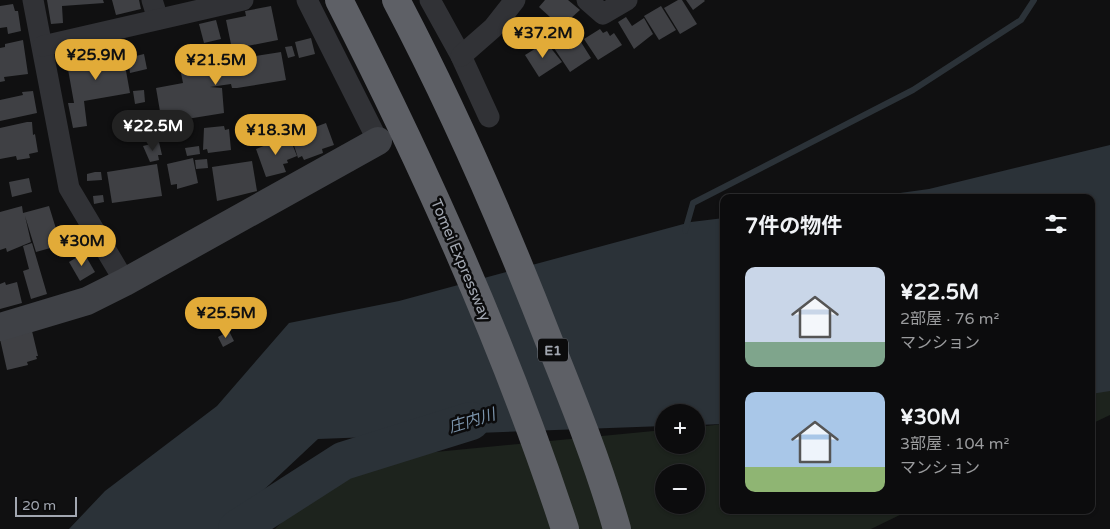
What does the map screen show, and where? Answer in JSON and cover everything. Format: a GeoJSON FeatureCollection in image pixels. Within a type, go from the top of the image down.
{"type":"FeatureCollection","features":[{"type":"Feature","properties":{"kind":"highway","name":"Tomei Expressway"},"geometry":{"type":"LineString","coordinates":[[339,0],[435,198],[494,336],[565,529]]}},
{"type":"Feature","properties":{"kind":"highway","name":"E1"},"geometry":{"type":"LineString","coordinates":[[396,0],[480,174],[527,285],[580,420],[617,529]]}},
{"type":"Feature","properties":{"kind":"street"},"geometry":{"type":"LineString","coordinates":[[33,0],[69,188],[125,282]]}},
{"type":"Feature","properties":{"kind":"street"},"geometry":{"type":"LineString","coordinates":[[43,46],[155,10],[243,0]]}},
{"type":"Feature","properties":{"kind":"street"},"geometry":{"type":"LineString","coordinates":[[0,327],[87,300],[125,282],[378,141],[307,0]]}},
{"type":"Feature","properties":{"kind":"street"},"geometry":{"type":"LineString","coordinates":[[430,0],[461,56],[489,117]]}},
{"type":"Feature","properties":{"kind":"street"},"geometry":{"type":"LineString","coordinates":[[461,56],[493,28],[516,0]]}},
{"type":"Feature","properties":{"kind":"street"},"geometry":{"type":"LineString","coordinates":[[587,0],[604,14],[627,0]]}},
{"type":"Feature","properties":{"kind":"shaded area"},"geometry":{"type":"Polygon","coordinates":[[[1110,386],[1110,415],[1095,422],[1095,388],[1110,386]]]}},
{"type":"Feature","properties":{"kind":"shaded area"},"geometry":{"type":"Polygon","coordinates":[[[720,424],[720,514],[902,514],[871,529],[275,529],[343,461],[655,431],[655,454],[705,454],[705,426],[720,424]]]}},
{"type":"Feature","properties":{"kind":"water"},"geometry":{"type":"Polygon","coordinates":[[[1110,145],[1110,391],[1095,393],[1095,194],[893,194],[929,189],[1110,145]]]}},
{"type":"Feature","properties":{"kind":"water"},"geometry":{"type":"Polygon","coordinates":[[[720,218],[720,424],[705,425],[705,404],[655,404],[655,426],[318,439],[240,512],[228,529],[69,529],[105,491],[217,406],[289,323],[399,301],[691,222],[720,218]]]}},
{"type":"Feature","properties":{"kind":"building"},"geometry":{"type":"Polygon","coordinates":[[[47,0],[103,0],[104,3],[62,6],[63,23],[51,24],[47,0]]]}},
{"type":"Feature","properties":{"kind":"building"},"geometry":{"type":"Polygon","coordinates":[[[112,0],[139,0],[141,9],[116,15],[112,0]]]}},
{"type":"Feature","properties":{"kind":"building"},"geometry":{"type":"Polygon","coordinates":[[[545,0],[568,0],[580,10],[561,27],[539,7],[545,0]]]}},
{"type":"Feature","properties":{"kind":"building"},"geometry":{"type":"Polygon","coordinates":[[[678,0],[682,0],[697,24],[680,34],[664,8],[678,0]]]}},
{"type":"Feature","properties":{"kind":"building"},"geometry":{"type":"Polygon","coordinates":[[[686,0],[704,0],[705,1],[693,10],[686,0]]]}},
{"type":"Feature","properties":{"kind":"building"},"geometry":{"type":"Polygon","coordinates":[[[13,4],[15,11],[18,11],[21,31],[8,34],[7,27],[0,28],[0,6],[13,4]]]}},
{"type":"Feature","properties":{"kind":"building"},"geometry":{"type":"Polygon","coordinates":[[[271,6],[278,40],[232,49],[226,20],[246,16],[245,11],[271,6]]]}},
{"type":"Feature","properties":{"kind":"building"},"geometry":{"type":"Polygon","coordinates":[[[661,6],[676,30],[659,40],[644,16],[661,6]]]}},
{"type":"Feature","properties":{"kind":"building"},"geometry":{"type":"Polygon","coordinates":[[[626,17],[632,26],[644,18],[653,34],[634,49],[618,22],[626,17]]]}},
{"type":"Feature","properties":{"kind":"building"},"geometry":{"type":"Polygon","coordinates":[[[216,20],[221,39],[204,43],[199,24],[216,20]]]}},
{"type":"Feature","properties":{"kind":"building"},"geometry":{"type":"Polygon","coordinates":[[[600,29],[603,33],[607,31],[610,36],[614,33],[622,45],[598,60],[584,39],[600,29]]]}},
{"type":"Feature","properties":{"kind":"building"},"geometry":{"type":"Polygon","coordinates":[[[311,38],[315,54],[299,58],[295,42],[311,38]]]}},
{"type":"Feature","properties":{"kind":"building"},"geometry":{"type":"Polygon","coordinates":[[[579,39],[591,58],[570,72],[554,48],[563,42],[566,47],[579,39]]]}},
{"type":"Feature","properties":{"kind":"building"},"geometry":{"type":"Polygon","coordinates":[[[23,40],[28,74],[4,77],[5,81],[0,82],[0,48],[5,47],[5,44],[23,40]]]}},
{"type":"Feature","properties":{"kind":"building"},"geometry":{"type":"Polygon","coordinates":[[[546,42],[562,62],[539,77],[525,55],[546,42]]]}},
{"type":"Feature","properties":{"kind":"building"},"geometry":{"type":"Polygon","coordinates":[[[121,43],[130,93],[84,101],[87,126],[73,128],[68,103],[74,103],[66,58],[77,56],[78,64],[103,60],[100,47],[121,43]]]}},
{"type":"Feature","properties":{"kind":"building"},"geometry":{"type":"Polygon","coordinates":[[[292,46],[295,56],[288,58],[285,47],[292,46]]]}},
{"type":"Feature","properties":{"kind":"building"},"geometry":{"type":"Polygon","coordinates":[[[281,52],[286,80],[237,88],[232,88],[231,84],[210,87],[222,88],[224,113],[162,123],[156,88],[183,83],[181,73],[228,65],[231,64],[230,60],[281,52]]]}},
{"type":"Feature","properties":{"kind":"building"},"geometry":{"type":"Polygon","coordinates":[[[144,54],[147,69],[130,73],[128,58],[144,54]]]}},
{"type":"Feature","properties":{"kind":"building"},"geometry":{"type":"Polygon","coordinates":[[[144,90],[145,102],[135,104],[133,91],[144,90]]]}},
{"type":"Feature","properties":{"kind":"building"},"geometry":{"type":"Polygon","coordinates":[[[33,91],[37,113],[0,121],[0,100],[23,95],[22,92],[33,91]]]}},
{"type":"Feature","properties":{"kind":"building"},"geometry":{"type":"Polygon","coordinates":[[[158,113],[159,137],[141,139],[135,115],[158,113]]]}},
{"type":"Feature","properties":{"kind":"building"},"geometry":{"type":"Polygon","coordinates":[[[32,122],[33,135],[35,134],[38,152],[29,154],[30,158],[17,160],[16,156],[0,159],[0,128],[32,122]]]}},
{"type":"Feature","properties":{"kind":"building"},"geometry":{"type":"Polygon","coordinates":[[[326,123],[334,145],[322,149],[323,153],[304,160],[302,156],[298,158],[291,136],[326,123]]]}},
{"type":"Feature","properties":{"kind":"building"},"geometry":{"type":"Polygon","coordinates":[[[224,126],[225,130],[229,129],[231,150],[208,153],[207,149],[203,150],[204,128],[224,126]]]}},
{"type":"Feature","properties":{"kind":"building"},"geometry":{"type":"Polygon","coordinates":[[[289,136],[297,156],[287,160],[288,163],[283,164],[286,172],[266,177],[256,149],[289,136]]]}},
{"type":"Feature","properties":{"kind":"building"},"geometry":{"type":"Polygon","coordinates":[[[159,142],[162,155],[158,155],[159,160],[150,162],[143,146],[159,142]]]}},
{"type":"Feature","properties":{"kind":"building"},"geometry":{"type":"Polygon","coordinates":[[[199,146],[200,154],[187,156],[185,148],[199,146]]]}},
{"type":"Feature","properties":{"kind":"building"},"geometry":{"type":"Polygon","coordinates":[[[193,158],[198,183],[177,189],[177,184],[171,185],[167,164],[193,158]]]}},
{"type":"Feature","properties":{"kind":"building"},"geometry":{"type":"Polygon","coordinates":[[[207,159],[208,168],[196,169],[195,160],[207,159]]]}},
{"type":"Feature","properties":{"kind":"building"},"geometry":{"type":"Polygon","coordinates":[[[252,161],[257,191],[217,201],[212,167],[252,161]]]}},
{"type":"Feature","properties":{"kind":"building"},"geometry":{"type":"Polygon","coordinates":[[[157,164],[162,196],[112,203],[107,172],[157,164]]]}},
{"type":"Feature","properties":{"kind":"building"},"geometry":{"type":"Polygon","coordinates":[[[101,172],[102,180],[87,181],[87,174],[101,172]]]}},
{"type":"Feature","properties":{"kind":"building"},"geometry":{"type":"Polygon","coordinates":[[[29,178],[32,192],[12,197],[9,182],[29,178]]]}},
{"type":"Feature","properties":{"kind":"building"},"geometry":{"type":"Polygon","coordinates":[[[103,195],[104,202],[94,204],[93,196],[103,195]]]}},
{"type":"Feature","properties":{"kind":"building"},"geometry":{"type":"Polygon","coordinates":[[[22,206],[23,213],[49,206],[61,245],[36,252],[25,216],[31,242],[7,252],[6,248],[0,250],[0,212],[22,206]]]}},
{"type":"Feature","properties":{"kind":"building"},"geometry":{"type":"Polygon","coordinates":[[[32,243],[47,294],[31,299],[23,271],[29,269],[23,246],[32,243]]]}},
{"type":"Feature","properties":{"kind":"building"},"geometry":{"type":"Polygon","coordinates":[[[84,253],[95,272],[80,281],[69,262],[84,253]]]}},
{"type":"Feature","properties":{"kind":"building"},"geometry":{"type":"Polygon","coordinates":[[[5,282],[6,285],[17,282],[22,303],[0,309],[0,284],[5,282]]]}},
{"type":"Feature","properties":{"kind":"building"},"geometry":{"type":"Polygon","coordinates":[[[32,331],[38,356],[36,356],[37,359],[27,362],[28,365],[7,370],[0,339],[32,331]]]}},
{"type":"Feature","properties":{"kind":"building"},"geometry":{"type":"Polygon","coordinates":[[[229,331],[234,341],[223,347],[218,337],[229,331]]]}},
{"type":"Feature","properties":{"kind":"waterway"},"geometry":{"type":"LineString","coordinates":[[685,231],[693,203],[913,90],[1021,20],[1034,0]]}},
{"type":"Feature","properties":{"kind":"waterway","name":"庄内川"},"geometry":{"type":"LineString","coordinates":[[237,529],[343,461],[471,421]]}}]}
